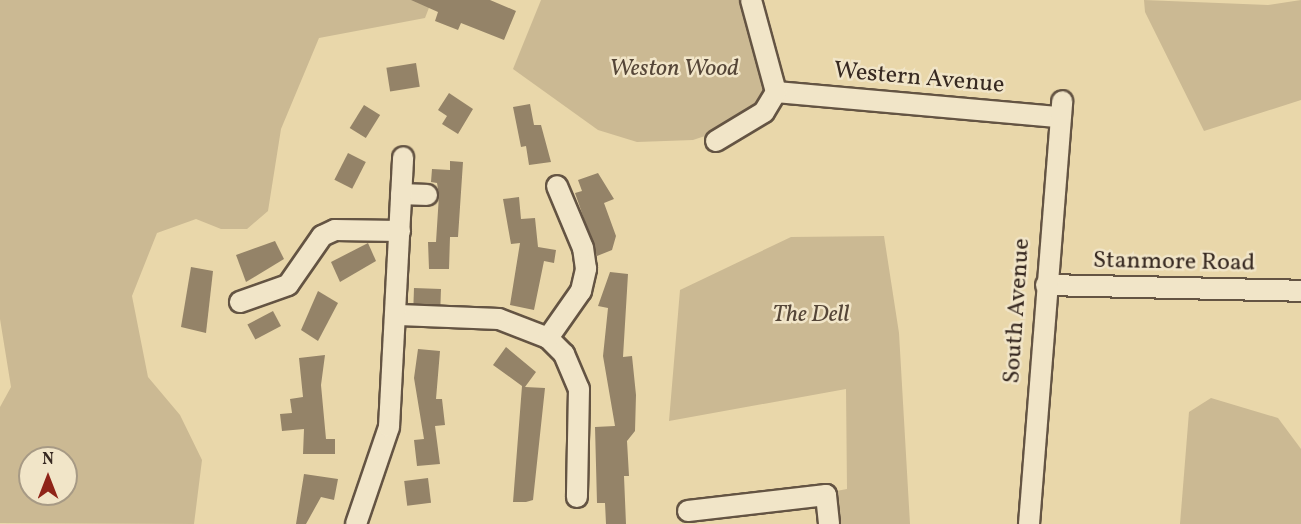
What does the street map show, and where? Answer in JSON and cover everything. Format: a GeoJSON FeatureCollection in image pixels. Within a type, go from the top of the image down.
{"type":"FeatureCollection","features":[{"type":"Feature","properties":{"kind":"street"},"geometry":{"type":"LineString","coordinates":[[716,141],[764,112],[776,92],[752,0]]}},
{"type":"Feature","properties":{"kind":"street","name":"Western Avenue"},"geometry":{"type":"LineString","coordinates":[[776,92],[1060,109]]}},
{"type":"Feature","properties":{"kind":"street","name":"South Avenue"},"geometry":{"type":"LineString","coordinates":[[1029,524],[1060,109]]}},
{"type":"Feature","properties":{"kind":"street"},"geometry":{"type":"LineString","coordinates":[[356,524],[389,427],[399,315],[403,158]]}},
{"type":"Feature","properties":{"kind":"street"},"geometry":{"type":"LineString","coordinates":[[548,338],[581,291],[586,269],[583,248],[557,186]]}},
{"type":"Feature","properties":{"kind":"street"},"geometry":{"type":"LineString","coordinates":[[402,194],[427,195]]}},
{"type":"Feature","properties":{"kind":"street"},"geometry":{"type":"LineString","coordinates":[[240,302],[288,285],[322,236],[335,230],[400,231]]}},
{"type":"Feature","properties":{"kind":"street","name":"Stanmore Road"},"geometry":{"type":"LineString","coordinates":[[1046,285],[1301,291]]}},
{"type":"Feature","properties":{"kind":"street"},"geometry":{"type":"LineString","coordinates":[[399,315],[499,319],[548,338],[564,354],[579,389],[578,498]]}},
{"type":"Feature","properties":{"kind":"street"},"geometry":{"type":"LineString","coordinates":[[688,511],[826,495],[829,524]]}},
{"type":"Feature","properties":{"kind":"green space"},"geometry":{"type":"Polygon","coordinates":[[[0,0],[432,0],[425,18],[319,38],[281,129],[268,211],[247,229],[221,229],[196,219],[157,233],[132,296],[148,377],[180,415],[202,460],[194,524],[0,523],[0,407],[11,387],[0,319],[0,0]]]}},
{"type":"Feature","properties":{"kind":"green space","name":"Weston Wood"},"geometry":{"type":"Polygon","coordinates":[[[541,0],[745,0],[765,99],[723,130],[693,140],[637,142],[598,130],[513,69],[541,0]]]}},
{"type":"Feature","properties":{"kind":"green space"},"geometry":{"type":"Polygon","coordinates":[[[1144,0],[1268,5],[1301,0],[1301,100],[1204,131],[1145,12],[1144,0]]]}},
{"type":"Feature","properties":{"kind":"green space","name":"The Dell"},"geometry":{"type":"Polygon","coordinates":[[[884,236],[899,333],[910,524],[835,524],[831,492],[847,489],[846,389],[669,421],[680,290],[791,237],[884,236]]]}},
{"type":"Feature","properties":{"kind":"green space"},"geometry":{"type":"Polygon","coordinates":[[[1211,398],[1278,418],[1301,449],[1301,524],[1180,524],[1189,412],[1211,398]]]}},
{"type":"Feature","properties":{"kind":"building"},"geometry":{"type":"Polygon","coordinates":[[[411,0],[490,0],[516,11],[504,40],[461,23],[458,30],[435,21],[438,12],[411,0]]]}},
{"type":"Feature","properties":{"kind":"building"},"geometry":{"type":"Polygon","coordinates":[[[416,63],[420,87],[390,91],[386,68],[416,63]]]}},
{"type":"Feature","properties":{"kind":"building"},"geometry":{"type":"Polygon","coordinates":[[[449,93],[473,109],[458,134],[442,124],[447,116],[438,110],[449,93]]]}},
{"type":"Feature","properties":{"kind":"building"},"geometry":{"type":"Polygon","coordinates":[[[530,104],[534,125],[541,125],[551,162],[529,165],[526,146],[521,147],[513,107],[530,104]]]}},
{"type":"Feature","properties":{"kind":"building"},"geometry":{"type":"Polygon","coordinates":[[[364,105],[380,115],[366,138],[350,128],[364,105]]]}},
{"type":"Feature","properties":{"kind":"building"},"geometry":{"type":"Polygon","coordinates":[[[348,153],[366,162],[352,189],[334,180],[348,153]]]}},
{"type":"Feature","properties":{"kind":"building"},"geometry":{"type":"Polygon","coordinates":[[[450,161],[463,162],[458,237],[450,237],[449,269],[429,269],[428,242],[436,242],[439,195],[437,183],[431,182],[432,169],[450,170],[450,161]]]}},
{"type":"Feature","properties":{"kind":"building"},"geometry":{"type":"Polygon","coordinates":[[[598,173],[614,199],[604,203],[616,236],[612,250],[597,256],[575,193],[582,191],[578,180],[598,173]]]}},
{"type":"Feature","properties":{"kind":"building"},"geometry":{"type":"Polygon","coordinates":[[[519,197],[521,219],[535,218],[538,247],[556,250],[554,263],[544,261],[534,310],[510,305],[520,243],[511,244],[503,199],[519,197]]]}},
{"type":"Feature","properties":{"kind":"building"},"geometry":{"type":"Polygon","coordinates":[[[275,241],[284,259],[246,282],[236,255],[275,241]]]}},
{"type":"Feature","properties":{"kind":"building"},"geometry":{"type":"Polygon","coordinates":[[[368,243],[376,261],[340,282],[331,262],[368,243]]]}},
{"type":"Feature","properties":{"kind":"building"},"geometry":{"type":"Polygon","coordinates":[[[191,267],[213,271],[206,333],[181,327],[191,267]]]}},
{"type":"Feature","properties":{"kind":"building"},"geometry":{"type":"Polygon","coordinates":[[[610,272],[628,274],[623,357],[632,356],[636,395],[635,431],[627,441],[629,476],[624,476],[626,524],[606,524],[605,503],[597,503],[595,427],[615,426],[603,356],[608,308],[598,306],[610,272]]]}},
{"type":"Feature","properties":{"kind":"building"},"geometry":{"type":"Polygon","coordinates":[[[414,288],[441,289],[440,305],[413,304],[414,288]]]}},
{"type":"Feature","properties":{"kind":"building"},"geometry":{"type":"Polygon","coordinates":[[[318,291],[338,303],[318,341],[301,330],[318,291]]]}},
{"type":"Feature","properties":{"kind":"building"},"geometry":{"type":"Polygon","coordinates":[[[273,311],[281,326],[255,340],[247,325],[273,311]]]}},
{"type":"Feature","properties":{"kind":"building"},"geometry":{"type":"Polygon","coordinates":[[[506,347],[536,372],[525,387],[545,388],[533,500],[526,502],[513,502],[522,386],[493,365],[506,347]]]}},
{"type":"Feature","properties":{"kind":"building"},"geometry":{"type":"Polygon","coordinates":[[[418,349],[440,351],[436,399],[442,399],[445,425],[435,426],[440,464],[417,466],[414,440],[424,439],[414,378],[418,349]]]}},
{"type":"Feature","properties":{"kind":"building"},"geometry":{"type":"Polygon","coordinates":[[[325,355],[321,385],[326,439],[335,439],[335,454],[303,454],[304,429],[282,431],[280,414],[292,413],[290,399],[303,397],[299,358],[325,355]]]}},
{"type":"Feature","properties":{"kind":"building"},"geometry":{"type":"Polygon","coordinates":[[[304,474],[338,479],[334,500],[321,497],[306,524],[296,524],[304,474]]]}},
{"type":"Feature","properties":{"kind":"building"},"geometry":{"type":"Polygon","coordinates":[[[428,478],[431,503],[407,506],[404,481],[428,478]]]}}]}
